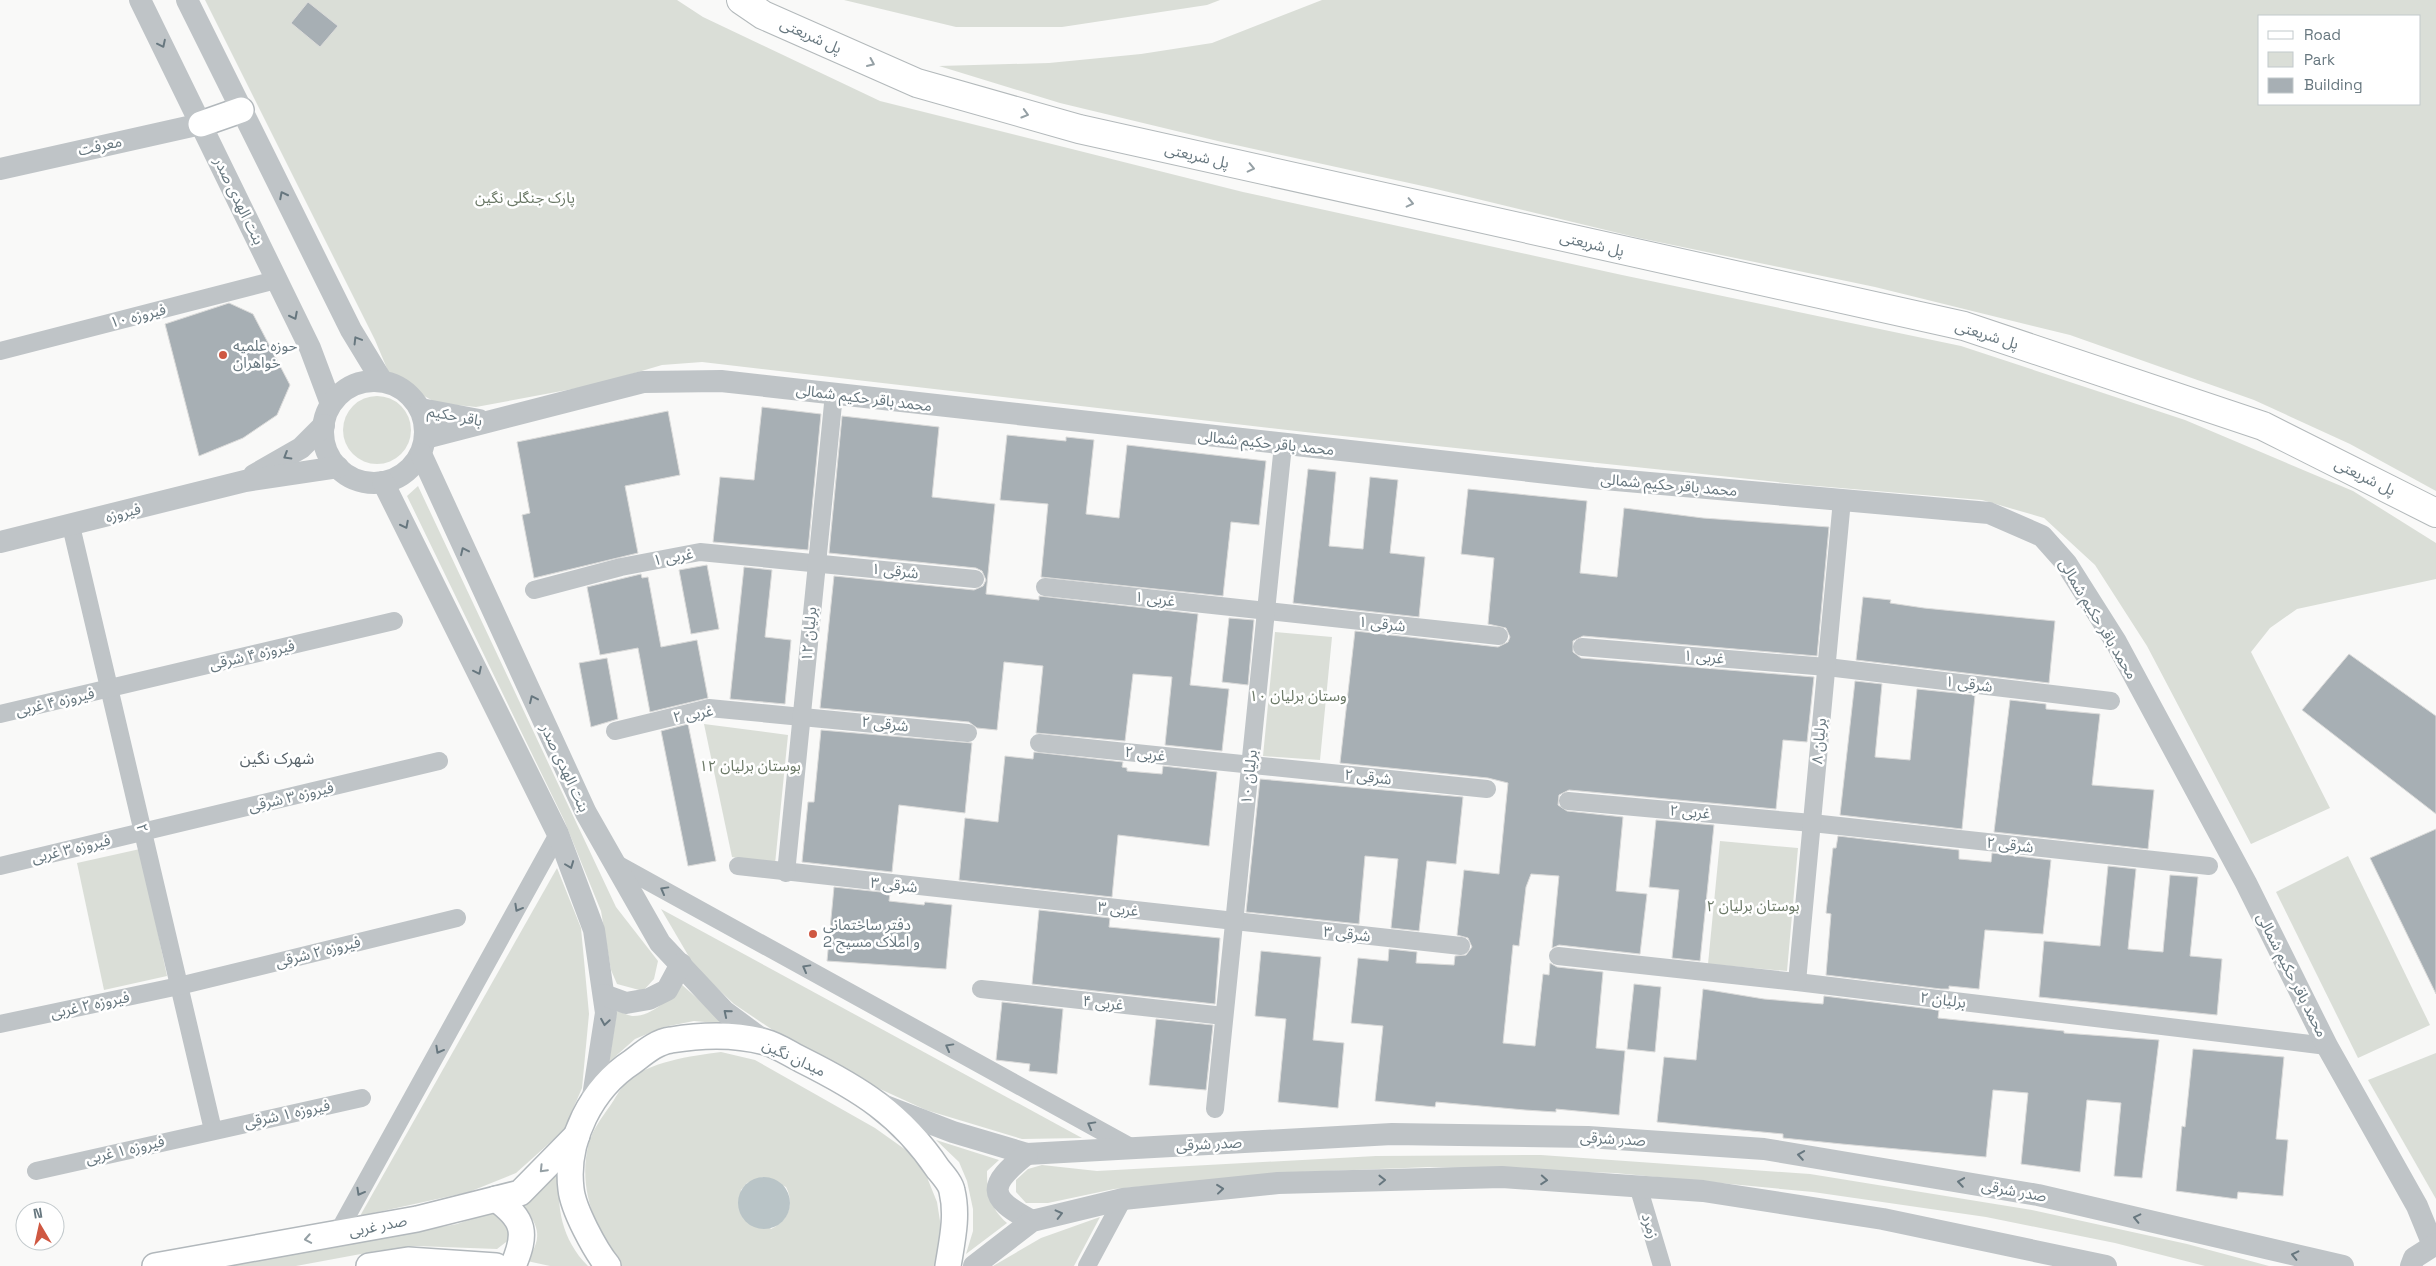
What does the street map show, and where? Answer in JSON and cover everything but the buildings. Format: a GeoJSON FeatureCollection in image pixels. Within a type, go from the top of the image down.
{"type":"FeatureCollection","features":[{"type":"Feature","properties":{"kind":"main road","name":"پل شریعتی"},"geometry":{"type":"LineString","coordinates":[[741,0],[763,15],[917,83],[1079,130],[1964,326],[2263,426],[2436,513]]}},
{"type":"Feature","properties":{"kind":"main road"},"geometry":{"type":"LineString","coordinates":[[201,124],[241,110]]}},
{"type":"Feature","properties":{"kind":"main road","name":"میدان نگین"},"geometry":{"type":"LineString","coordinates":[[608,1266],[597,1252],[571,1189],[571,1161],[577,1135],[592,1103],[621,1069],[659,1043],[670,1040],[724,1036],[766,1042],[829,1073],[880,1104],[921,1143],[952,1189],[955,1226],[948,1266]]}},
{"type":"Feature","properties":{"kind":"main road","name":"صدر غربی"},"geometry":{"type":"LineString","coordinates":[[155,1266],[417,1219],[520,1193],[577,1135]]}},
{"type":"Feature","properties":{"kind":"main road"},"geometry":{"type":"LineString","coordinates":[[496,1199],[512,1211],[522,1226],[521,1248],[513,1266]]}},
{"type":"Feature","properties":{"kind":"main road"},"geometry":{"type":"LineString","coordinates":[[369,1266],[408,1260],[496,1266]]}},
{"type":"Feature","properties":{"kind":"street","name":"بنت الهدی صدر"},"geometry":{"type":"LineString","coordinates":[[140,0],[310,348],[328,414]]}},
{"type":"Feature","properties":{"kind":"street"},"geometry":{"type":"LineString","coordinates":[[187,0],[351,330],[382,381]]}},
{"type":"Feature","properties":{"kind":"street","name":"معرفت"},"geometry":{"type":"LineString","coordinates":[[0,169],[201,124]]}},
{"type":"Feature","properties":{"kind":"street","name":"فیروزه ۱۰"},"geometry":{"type":"LineString","coordinates":[[0,352],[276,280]]}},
{"type":"Feature","properties":{"kind":"street"},"geometry":{"type":"LineString","coordinates":[[245,481],[301,448],[328,414],[341,393],[353,386],[368,381],[382,381],[398,386],[411,396],[420,409],[425,423],[423,446],[412,468],[398,477],[383,482],[366,482],[351,477],[338,467],[328,455],[324,440],[328,414]]}},
{"type":"Feature","properties":{"kind":"street","name":"محمد باقر حکیم شمالی"},"geometry":{"type":"LineString","coordinates":[[490,422],[643,382],[720,382],[1593,478],[1989,513],[2042,536],[2066,563],[2116,642],[2246,883],[2327,1046],[2417,1206],[2434,1244]]}},
{"type":"Feature","properties":{"kind":"street","name":"برلیان ۱۲"},"geometry":{"type":"LineString","coordinates":[[786,873],[834,394]]}},
{"type":"Feature","properties":{"kind":"street","name":"باقر حکیم"},"geometry":{"type":"LineString","coordinates":[[420,409],[490,422]]}},
{"type":"Feature","properties":{"kind":"street","name":"باقر حکیم"},"geometry":{"type":"LineString","coordinates":[[423,446],[490,422]]}},
{"type":"Feature","properties":{"kind":"street","name":"برلیان ۱۰"},"geometry":{"type":"LineString","coordinates":[[1214,1109],[1283,445]]}},
{"type":"Feature","properties":{"kind":"street","name":"بنت الهدی صدر"},"geometry":{"type":"LineString","coordinates":[[423,446],[586,812],[612,861],[660,943],[725,1012],[766,1042]]}},
{"type":"Feature","properties":{"kind":"street"},"geometry":{"type":"LineString","coordinates":[[245,481],[338,467]]}},
{"type":"Feature","properties":{"kind":"street","name":"فیروزه"},"geometry":{"type":"LineString","coordinates":[[0,542],[245,481]]}},
{"type":"Feature","properties":{"kind":"street"},"geometry":{"type":"LineString","coordinates":[[383,482],[558,834],[594,930],[606,1013],[592,1103]]}},
{"type":"Feature","properties":{"kind":"street","name":"برلیان ۸"},"geometry":{"type":"LineString","coordinates":[[1796,982],[1842,500]]}},
{"type":"Feature","properties":{"kind":"street","name":"۲"},"geometry":{"type":"LineString","coordinates":[[70,526],[213,1130]]}},
{"type":"Feature","properties":{"kind":"street","name":"۱ غربی"},"geometry":{"type":"LineString","coordinates":[[534,590],[621,567],[700,552],[816,563]]}},
{"type":"Feature","properties":{"kind":"street","name":"۱ شرقی"},"geometry":{"type":"LineString","coordinates":[[816,563],[975,579]]}},
{"type":"Feature","properties":{"kind":"street","name":"۱ غربی"},"geometry":{"type":"LineString","coordinates":[[1045,586],[1265,612]]}},
{"type":"Feature","properties":{"kind":"street","name":"۱ شرقی"},"geometry":{"type":"LineString","coordinates":[[1265,612],[1499,636]]}},
{"type":"Feature","properties":{"kind":"street","name":"فیروزه ۴ شرقی"},"geometry":{"type":"LineString","coordinates":[[109,689],[394,622]]}},
{"type":"Feature","properties":{"kind":"street","name":"۱ غربی"},"geometry":{"type":"LineString","coordinates":[[1582,647],[1826,667]]}},
{"type":"Feature","properties":{"kind":"street","name":"۱ شرقی"},"geometry":{"type":"LineString","coordinates":[[1826,667],[2111,701]]}},
{"type":"Feature","properties":{"kind":"street","name":"فیروزه ۴ غربی"},"geometry":{"type":"LineString","coordinates":[[0,714],[109,689]]}},
{"type":"Feature","properties":{"kind":"street","name":"۲ غربی"},"geometry":{"type":"LineString","coordinates":[[615,731],[709,708],[802,716]]}},
{"type":"Feature","properties":{"kind":"street","name":"۲ شرقی"},"geometry":{"type":"LineString","coordinates":[[802,716],[968,733]]}},
{"type":"Feature","properties":{"kind":"street","name":"۲ غربی"},"geometry":{"type":"LineString","coordinates":[[1039,743],[1250,765]]}},
{"type":"Feature","properties":{"kind":"street","name":"فیروزه ۳ شرقی"},"geometry":{"type":"LineString","coordinates":[[143,832],[439,761]]}},
{"type":"Feature","properties":{"kind":"street","name":"۲ شرقی"},"geometry":{"type":"LineString","coordinates":[[1250,765],[1487,789]]}},
{"type":"Feature","properties":{"kind":"street","name":"۲ غربی"},"geometry":{"type":"LineString","coordinates":[[1568,801],[1812,824]]}},
{"type":"Feature","properties":{"kind":"street","name":"۲ شرقی"},"geometry":{"type":"LineString","coordinates":[[1812,824],[2209,866]]}},
{"type":"Feature","properties":{"kind":"street","name":"فیروزه ۳ غربی"},"geometry":{"type":"LineString","coordinates":[[0,866],[143,832]]}},
{"type":"Feature","properties":{"kind":"street"},"geometry":{"type":"LineString","coordinates":[[336,1234],[558,834]]}},
{"type":"Feature","properties":{"kind":"street"},"geometry":{"type":"LineString","coordinates":[[612,861],[1134,1149]]}},
{"type":"Feature","properties":{"kind":"street"},"geometry":{"type":"LineString","coordinates":[[738,866],[786,873]]}},
{"type":"Feature","properties":{"kind":"street","name":"۳ شرقی"},"geometry":{"type":"LineString","coordinates":[[786,873],[1002,897]]}},
{"type":"Feature","properties":{"kind":"street","name":"۳ غربی"},"geometry":{"type":"LineString","coordinates":[[1002,897],[1234,922]]}},
{"type":"Feature","properties":{"kind":"street","name":"فیروزه ۲ شرقی"},"geometry":{"type":"LineString","coordinates":[[179,986],[457,918]]}},
{"type":"Feature","properties":{"kind":"street","name":"۳ شرقی"},"geometry":{"type":"LineString","coordinates":[[1234,922],[1461,946]]}},
{"type":"Feature","properties":{"kind":"street","name":"برلیان ۲"},"geometry":{"type":"LineString","coordinates":[[1558,956],[1796,982],[2327,1046]]}},
{"type":"Feature","properties":{"kind":"street"},"geometry":{"type":"LineString","coordinates":[[604,995],[626,1003],[649,999],[667,990],[681,964]]}},
{"type":"Feature","properties":{"kind":"street","name":"فیروزه ۲ غربی"},"geometry":{"type":"LineString","coordinates":[[0,1024],[179,986]]}},
{"type":"Feature","properties":{"kind":"street","name":"۴ غربی"},"geometry":{"type":"LineString","coordinates":[[981,989],[1224,1016]]}},
{"type":"Feature","properties":{"kind":"street","name":"فیروزه ۱ شرقی"},"geometry":{"type":"LineString","coordinates":[[213,1130],[362,1098]]}},
{"type":"Feature","properties":{"kind":"street","name":"صدر شرقی"},"geometry":{"type":"LineString","coordinates":[[880,1104],[953,1132],[1027,1154],[1392,1134],[1588,1137],[1764,1149],[2038,1194],[2343,1266]]}},
{"type":"Feature","properties":{"kind":"street","name":"فیروزه ۱ غربی"},"geometry":{"type":"LineString","coordinates":[[36,1171],[213,1130]]}},
{"type":"Feature","properties":{"kind":"street"},"geometry":{"type":"LineString","coordinates":[[1027,1154],[1003,1173],[998,1190],[1000,1199],[1010,1210],[1032,1221]]}},
{"type":"Feature","properties":{"kind":"street"},"geometry":{"type":"LineString","coordinates":[[974,1266],[1032,1221],[1123,1199],[1278,1183],[1502,1177],[1703,1191],[1883,1219],[2067,1261],[2106,1266]]}},
{"type":"Feature","properties":{"kind":"street","name":"زمرد"},"geometry":{"type":"LineString","coordinates":[[1638,1186],[1662,1266]]}},
{"type":"Feature","properties":{"kind":"street"},"geometry":{"type":"LineString","coordinates":[[1088,1266],[1123,1199]]}},
{"type":"Feature","properties":{"kind":"street"},"geometry":{"type":"LineString","coordinates":[[2410,1266],[2414,1258],[2434,1244]]}},
{"type":"Feature","properties":{"kind":"green space","name":"پارک جنگلی نگین"},"geometry":{"type":"Polygon","coordinates":[[[205,0],[677,0],[703,17],[880,101],[1243,192],[1622,275],[1961,346],[2185,420],[2353,491],[2436,543],[2436,579],[2297,609],[2270,628],[2251,652],[2330,808],[2251,844],[2147,646],[2095,565],[2044,518],[1982,500],[1805,485],[1305,432],[702,362],[662,365],[594,385],[476,407],[437,403],[391,378],[375,340],[205,0]]]}},
{"type":"Feature","properties":{"kind":"green space"},"geometry":{"type":"Polygon","coordinates":[[[844,0],[1220,0],[1207,5],[1062,27],[956,27],[844,0]]]}},
{"type":"Feature","properties":{"kind":"green space"},"geometry":{"type":"Polygon","coordinates":[[[1322,0],[2436,0],[2436,491],[2350,444],[2254,400],[2070,335],[1875,287],[1639,238],[1432,188],[1222,142],[1060,103],[939,66],[1049,63],[1141,54],[1212,43],[1322,0]]]}},
{"type":"Feature","properties":{"kind":"green space"},"geometry":{"type":"Polygon","coordinates":[[[377,396],[390,398],[401,406],[409,417],[411,430],[409,443],[401,454],[390,462],[377,464],[364,462],[353,454],[345,443],[343,430],[345,417],[353,406],[364,398],[377,396]]]}},
{"type":"Feature","properties":{"kind":"green space"},"geometry":{"type":"Polygon","coordinates":[[[418,486],[616,907],[658,961],[654,979],[643,991],[617,984],[611,970],[601,911],[564,820],[407,496],[418,486]]]}},
{"type":"Feature","properties":{"kind":"green space","name":"وستان برلیان ۱۰"},"geometry":{"type":"Polygon","coordinates":[[[1275,632],[1332,637],[1320,760],[1263,756],[1275,632]]]}},
{"type":"Feature","properties":{"kind":"green space","name":"بوستان برلیان ۱۲"},"geometry":{"type":"Polygon","coordinates":[[[704,724],[788,735],[775,864],[732,857],[704,724]]]}},
{"type":"Feature","properties":{"kind":"green space","name":"بوستان برلیان ۲"},"geometry":{"type":"Polygon","coordinates":[[[1720,841],[1798,848],[1787,971],[1708,964],[1720,841]]]}},
{"type":"Feature","properties":{"kind":"green space"},"geometry":{"type":"Polygon","coordinates":[[[140,849],[167,976],[104,990],[77,863],[140,849]]]}},
{"type":"Feature","properties":{"kind":"green space"},"geometry":{"type":"Polygon","coordinates":[[[2348,856],[2430,1025],[2358,1058],[2276,892],[2348,856]]]}},
{"type":"Feature","properties":{"kind":"green space"},"geometry":{"type":"Polygon","coordinates":[[[557,868],[581,928],[589,1014],[582,1088],[564,1130],[516,1173],[469,1192],[360,1216],[557,868]]]}},
{"type":"Feature","properties":{"kind":"green space"},"geometry":{"type":"Polygon","coordinates":[[[661,909],[1082,1138],[1022,1139],[926,1110],[869,1084],[795,1045],[734,1004],[695,967],[661,909]]]}},
{"type":"Feature","properties":{"kind":"green space"},"geometry":{"type":"Polygon","coordinates":[[[681,984],[726,1024],[694,1021],[664,1027],[635,1039],[609,1062],[617,1011],[632,1016],[647,1013],[666,1001],[681,984]]]}},
{"type":"Feature","properties":{"kind":"green space"},"geometry":{"type":"Polygon","coordinates":[[[721,1052],[755,1060],[875,1128],[920,1160],[937,1202],[943,1240],[937,1266],[622,1266],[597,1225],[588,1195],[585,1179],[586,1163],[588,1146],[592,1135],[621,1089],[634,1076],[670,1061],[721,1052]],[[763,1177],[747,1183],[741,1190],[771,1229],[786,1217],[790,1206],[789,1193],[786,1187],[763,1177]]]}},
{"type":"Feature","properties":{"kind":"green space"},"geometry":{"type":"Polygon","coordinates":[[[2436,1053],[2436,1199],[2368,1080],[2436,1053]]]}},
{"type":"Feature","properties":{"kind":"green space"},"geometry":{"type":"Polygon","coordinates":[[[936,1140],[999,1160],[987,1171],[988,1186],[993,1206],[1007,1223],[966,1254],[973,1231],[973,1209],[967,1181],[959,1162],[936,1140]]]}},
{"type":"Feature","properties":{"kind":"green space"},"geometry":{"type":"Polygon","coordinates":[[[1541,1155],[1810,1174],[2032,1210],[2187,1244],[2269,1266],[2205,1266],[2115,1243],[1986,1217],[1813,1192],[1615,1173],[1430,1167],[1302,1172],[1114,1189],[1048,1203],[1026,1203],[1016,1192],[1016,1180],[1028,1169],[1042,1165],[1097,1171],[1376,1156],[1541,1155]]]}},
{"type":"Feature","properties":{"kind":"green space"},"geometry":{"type":"Polygon","coordinates":[[[561,1170],[559,1197],[566,1234],[579,1256],[588,1266],[550,1266],[527,1261],[536,1244],[537,1230],[521,1201],[540,1190],[561,1170]]]}},
{"type":"Feature","properties":{"kind":"green space"},"geometry":{"type":"Polygon","coordinates":[[[491,1212],[501,1215],[509,1223],[510,1239],[497,1249],[416,1246],[296,1266],[228,1266],[457,1224],[491,1212]]]}},
{"type":"Feature","properties":{"kind":"green space"},"geometry":{"type":"Polygon","coordinates":[[[1100,1217],[1074,1266],[993,1266],[1041,1238],[1100,1217]]]}},
{"type":"Feature","properties":{"kind":"shaded area"},"geometry":{"type":"Polygon","coordinates":[[[759,1177],[769,1177],[783,1184],[790,1198],[790,1208],[783,1222],[769,1229],[759,1229],[749,1225],[742,1218],[738,1208],[738,1198],[742,1188],[749,1181],[759,1177]]]}},
{"type":"Feature","properties":{"kind":"place","name":"حوزه علمیه خواهران"},"geometry":{"type":"Point","coordinates":[223,355]}},
{"type":"Feature","properties":{"kind":"place","name":"دفتر ساختمانی و املاک مسیح 2"},"geometry":{"type":"Point","coordinates":[813,934]}},
{"type":"Feature","properties":{"kind":"district","name":"شهرک نگین"},"geometry":{"type":"Point","coordinates":[277,758]}}]}
